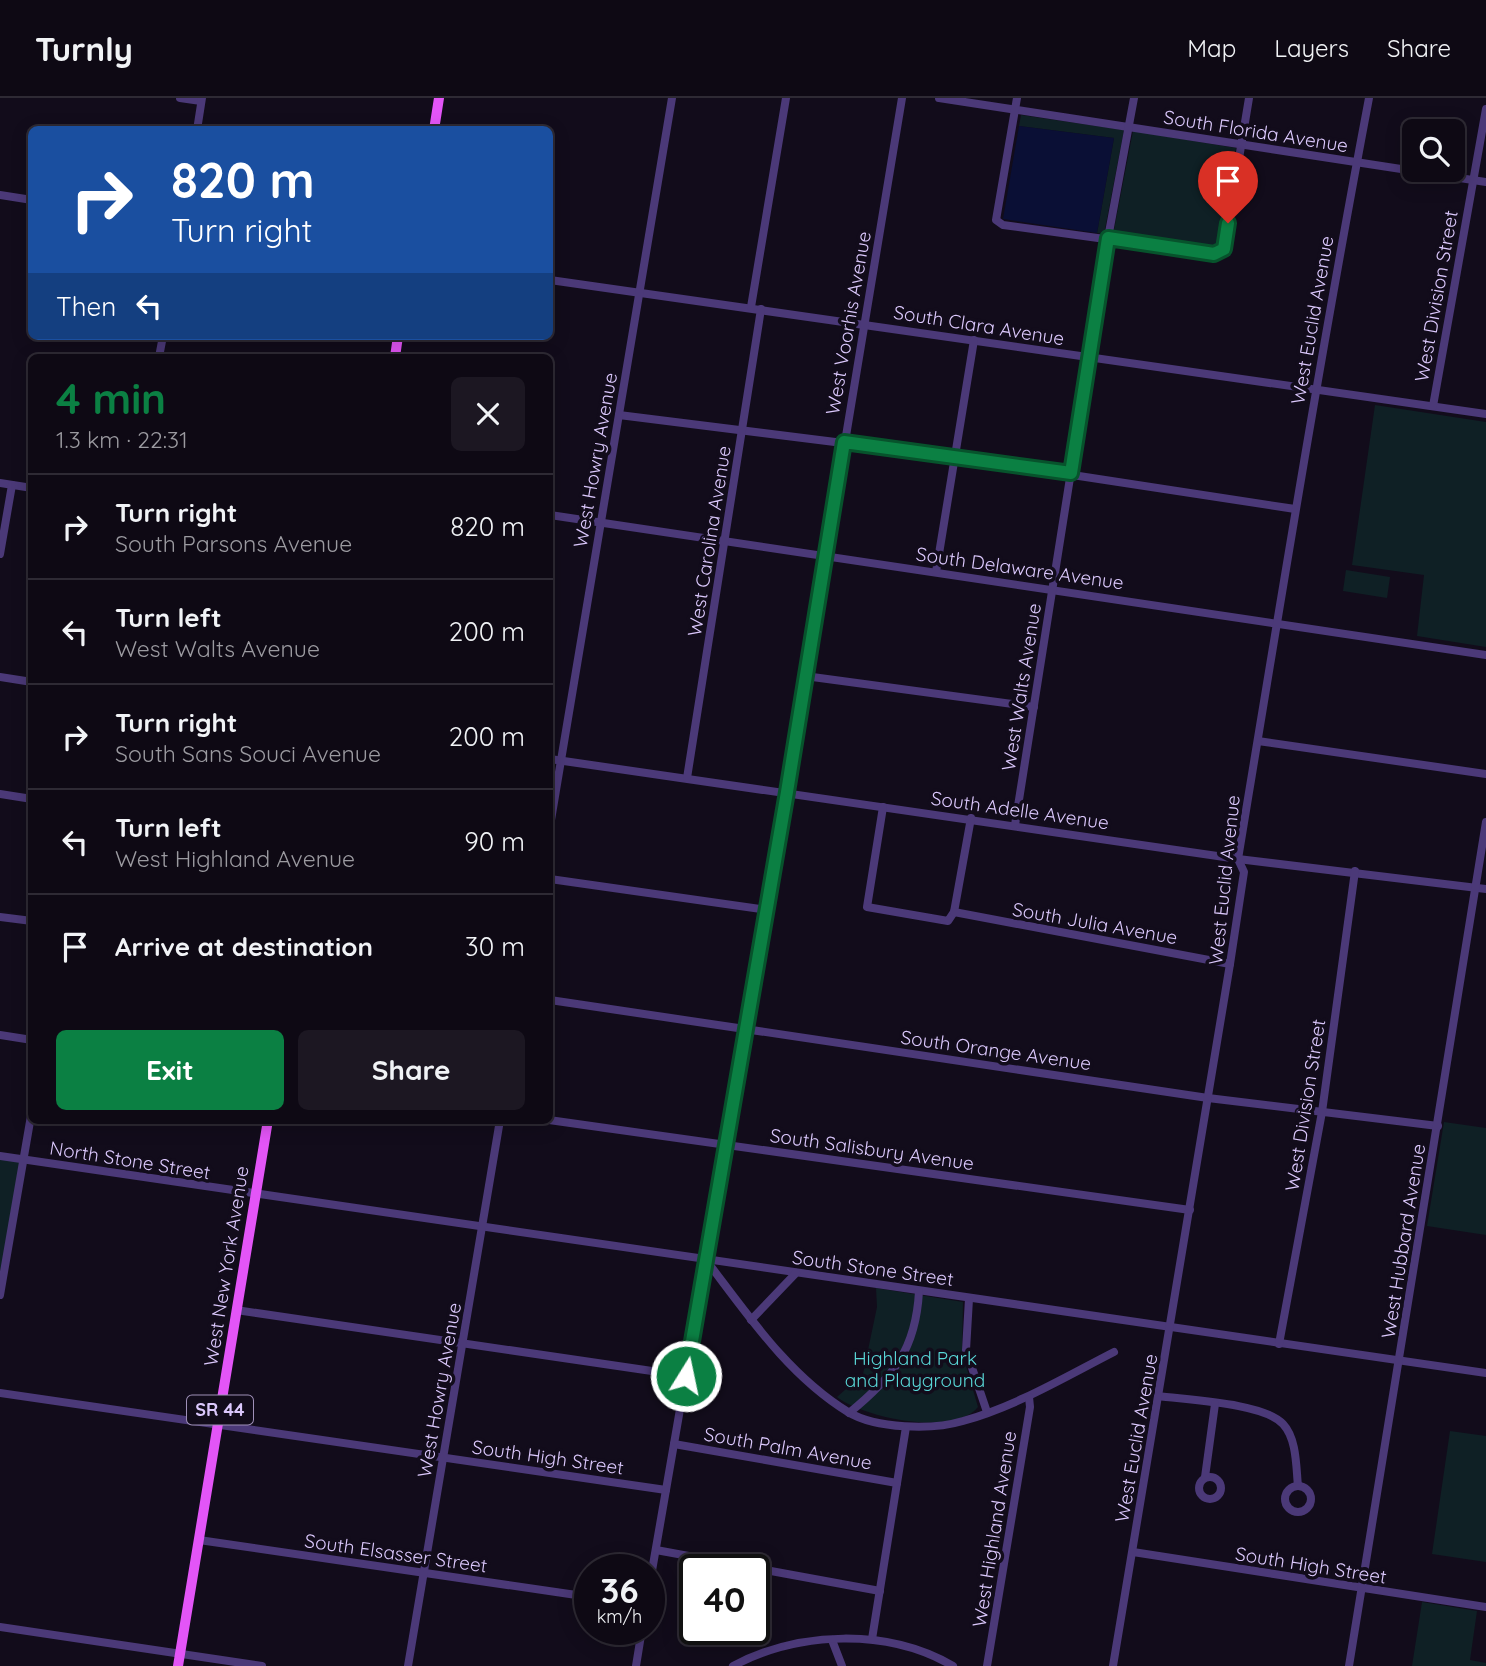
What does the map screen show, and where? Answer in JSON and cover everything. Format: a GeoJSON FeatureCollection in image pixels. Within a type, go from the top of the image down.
{"type":"FeatureCollection","features":[{"type":"Feature","properties":{"kind":"main road"},"geometry":{"type":"LineString","coordinates":[[435,126],[439,98]]}},
{"type":"Feature","properties":{"kind":"main road","name":"West New York Avenue"},"geometry":{"type":"LineString","coordinates":[[178,1666],[267,1124]]}},
{"type":"Feature","properties":{"kind":"street"},"geometry":{"type":"LineString","coordinates":[[180,98],[201,100],[198,126]]}},
{"type":"Feature","properties":{"kind":"street","name":"West Howry Avenue"},"geometry":{"type":"LineString","coordinates":[[553,809],[672,98]]}},
{"type":"Feature","properties":{"kind":"street"},"geometry":{"type":"LineString","coordinates":[[751,307],[786,98]]}},
{"type":"Feature","properties":{"kind":"street","name":"West Voorhis Avenue"},"geometry":{"type":"LineString","coordinates":[[655,1554],[767,910],[902,98]]}},
{"type":"Feature","properties":{"kind":"street","name":"South Florida Avenue"},"geometry":{"type":"LineString","coordinates":[[939,98],[1486,182]]}},
{"type":"Feature","properties":{"kind":"street"},"geometry":{"type":"LineString","coordinates":[[1017,98],[996,220],[1003,225],[1214,254],[1224,249],[1249,98]]}},
{"type":"Feature","properties":{"kind":"street","name":"West Walts Avenue"},"geometry":{"type":"LineString","coordinates":[[1015,825],[1108,238],[1134,98]]}},
{"type":"Feature","properties":{"kind":"street","name":"West Euclid Avenue"},"geometry":{"type":"LineString","coordinates":[[1113,1666],[1230,964],[1244,873],[1238,859],[1295,509],[1369,98]]}},
{"type":"Feature","properties":{"kind":"street","name":"West Division Street"},"geometry":{"type":"LineString","coordinates":[[1433,406],[1486,108]]}},
{"type":"Feature","properties":{"kind":"street"},"geometry":{"type":"LineString","coordinates":[[0,195],[28,199]]}},
{"type":"Feature","properties":{"kind":"street","name":"South Clara Avenue"},"geometry":{"type":"LineString","coordinates":[[553,280],[1486,414]]}},
{"type":"Feature","properties":{"kind":"street","name":"West Carolina Avenue"},"geometry":{"type":"LineString","coordinates":[[687,778],[761,309]]}},
{"type":"Feature","properties":{"kind":"street"},"geometry":{"type":"LineString","coordinates":[[936,572],[974,340]]}},
{"type":"Feature","properties":{"kind":"street"},"geometry":{"type":"LineString","coordinates":[[619,415],[1071,473],[1295,509]]}},
{"type":"Feature","properties":{"kind":"street"},"geometry":{"type":"LineString","coordinates":[[0,483],[28,487]]}},
{"type":"Feature","properties":{"kind":"street"},"geometry":{"type":"LineString","coordinates":[[0,554],[12,485]]}},
{"type":"Feature","properties":{"kind":"street","name":"South Delaware Avenue"},"geometry":{"type":"LineString","coordinates":[[553,515],[825,554],[1486,655]]}},
{"type":"Feature","properties":{"kind":"street"},"geometry":{"type":"LineString","coordinates":[[806,676],[1034,707]]}},
{"type":"Feature","properties":{"kind":"street"},"geometry":{"type":"LineString","coordinates":[[0,677],[28,680]]}},
{"type":"Feature","properties":{"kind":"street"},"geometry":{"type":"LineString","coordinates":[[1258,741],[1486,774]]}},
{"type":"Feature","properties":{"kind":"street","name":"South Adelle Avenue"},"geometry":{"type":"LineString","coordinates":[[553,759],[971,818],[1238,859],[1355,871],[1486,889]]}},
{"type":"Feature","properties":{"kind":"street"},"geometry":{"type":"LineString","coordinates":[[0,794],[28,798]]}},
{"type":"Feature","properties":{"kind":"street"},"geometry":{"type":"LineString","coordinates":[[883,807],[867,907],[948,921],[954,912],[971,818]]}},
{"type":"Feature","properties":{"kind":"street","name":"West Hubbard Avenue"},"geometry":{"type":"LineString","coordinates":[[1349,1666],[1486,822]]}},
{"type":"Feature","properties":{"kind":"street","name":"West Division Street"},"geometry":{"type":"LineString","coordinates":[[1279,1344],[1322,1111],[1355,871]]}},
{"type":"Feature","properties":{"kind":"street"},"geometry":{"type":"LineString","coordinates":[[553,879],[767,910]]}},
{"type":"Feature","properties":{"kind":"street","name":"South Julia Avenue"},"geometry":{"type":"LineString","coordinates":[[954,912],[1230,964]]}},
{"type":"Feature","properties":{"kind":"street"},"geometry":{"type":"LineString","coordinates":[[0,917],[28,921]]}},
{"type":"Feature","properties":{"kind":"street","name":"South Orange Avenue"},"geometry":{"type":"LineString","coordinates":[[553,1000],[1208,1098],[1438,1126]]}},
{"type":"Feature","properties":{"kind":"street"},"geometry":{"type":"LineString","coordinates":[[0,1035],[28,1039]]}},
{"type":"Feature","properties":{"kind":"street","name":"South Salisbury Avenue"},"geometry":{"type":"LineString","coordinates":[[553,1121],[1190,1210]]}},
{"type":"Feature","properties":{"kind":"street"},"geometry":{"type":"LineString","coordinates":[[0,1295],[29,1124]]}},
{"type":"Feature","properties":{"kind":"street","name":"West Howry Avenue"},"geometry":{"type":"LineString","coordinates":[[408,1666],[499,1124]]}},
{"type":"Feature","properties":{"kind":"street","name":"North Stone Street"},"geometry":{"type":"LineString","coordinates":[[0,1156],[256,1195]]}},
{"type":"Feature","properties":{"kind":"street","name":"South Stone Street"},"geometry":{"type":"LineString","coordinates":[[256,1195],[1486,1373]]}},
{"type":"Feature","properties":{"kind":"street"},"geometry":{"type":"LineString","coordinates":[[706,1261],[751,1320],[794,1369],[849,1413],[906,1427],[962,1422],[1029,1397],[1114,1352]]}},
{"type":"Feature","properties":{"kind":"street"},"geometry":{"type":"LineString","coordinates":[[751,1320],[796,1273]]}},
{"type":"Feature","properties":{"kind":"street"},"geometry":{"type":"LineString","coordinates":[[849,1413],[882,1386],[908,1350],[917,1319],[919,1292]]}},
{"type":"Feature","properties":{"kind":"street"},"geometry":{"type":"LineString","coordinates":[[969,1298],[966,1350],[987,1412]]}},
{"type":"Feature","properties":{"kind":"street"},"geometry":{"type":"LineString","coordinates":[[236,1310],[686,1376]]}},
{"type":"Feature","properties":{"kind":"street","name":"South High Street"},"geometry":{"type":"LineString","coordinates":[[0,1393],[666,1490]]}},
{"type":"Feature","properties":{"kind":"street"},"geometry":{"type":"LineString","coordinates":[[1158,1396],[1266,1412],[1284,1424],[1293,1443],[1298,1486]]}},
{"type":"Feature","properties":{"kind":"street","name":"West Highland Avenue"},"geometry":{"type":"LineString","coordinates":[[987,1666],[1030,1407],[1029,1397]]}},
{"type":"Feature","properties":{"kind":"street"},"geometry":{"type":"LineString","coordinates":[[1205,1477],[1215,1404]]}},
{"type":"Feature","properties":{"kind":"street"},"geometry":{"type":"LineString","coordinates":[[872,1639],[906,1427]]}},
{"type":"Feature","properties":{"kind":"street","name":"South Palm Avenue"},"geometry":{"type":"LineString","coordinates":[[674,1444],[897,1483]]}},
{"type":"Feature","properties":{"kind":"street","name":"South Elsasser Street"},"geometry":{"type":"LineString","coordinates":[[198,1540],[574,1595]]}},
{"type":"Feature","properties":{"kind":"street"},"geometry":{"type":"LineString","coordinates":[[656,1549],[880,1591]]}},
{"type":"Feature","properties":{"kind":"street","name":"South High Street"},"geometry":{"type":"LineString","coordinates":[[1133,1552],[1486,1607]]}},
{"type":"Feature","properties":{"kind":"street"},"geometry":{"type":"LineString","coordinates":[[0,1627],[262,1666]]}},
{"type":"Feature","properties":{"kind":"street"},"geometry":{"type":"LineString","coordinates":[[733,1666],[761,1652],[832,1640],[872,1639],[890,1642],[953,1666]]}},
{"type":"Feature","properties":{"kind":"street"},"geometry":{"type":"LineString","coordinates":[[832,1640],[842,1666]]}},
{"type":"Feature","properties":{"kind":"street"},"geometry":{"type":"LineString","coordinates":[[636,1666],[639,1645]]}},
{"type":"Feature","properties":{"kind":"green space"},"geometry":{"type":"Polygon","coordinates":[[[1021,115],[1124,130],[1104,234],[1097,233],[1114,138],[1019,126],[1021,115]]]}},
{"type":"Feature","properties":{"kind":"green space"},"geometry":{"type":"Polygon","coordinates":[[[1133,131],[1236,148],[1220,246],[1214,250],[1113,235],[1133,131]]]}},
{"type":"Feature","properties":{"kind":"green space"},"geometry":{"type":"Polygon","coordinates":[[[1375,405],[1486,422],[1486,647],[1417,636],[1424,575],[1352,565],[1375,405]]]}},
{"type":"Feature","properties":{"kind":"green space"},"geometry":{"type":"Polygon","coordinates":[[[1346,570],[1390,577],[1387,598],[1343,591],[1346,570]]]}},
{"type":"Feature","properties":{"kind":"green space"},"geometry":{"type":"Polygon","coordinates":[[[1444,1122],[1486,1128],[1486,1235],[1427,1226],[1444,1122]]]}},
{"type":"Feature","properties":{"kind":"green space"},"geometry":{"type":"Polygon","coordinates":[[[0,1156],[23,1160],[0,1290],[0,1156]]]}},
{"type":"Feature","properties":{"kind":"green space","name":"Highland Park and Playground"},"geometry":{"type":"Polygon","coordinates":[[[876,1288],[963,1302],[962,1352],[978,1407],[966,1416],[930,1423],[867,1412],[837,1397],[863,1374],[877,1307],[876,1288]]]}},
{"type":"Feature","properties":{"kind":"green space"},"geometry":{"type":"Polygon","coordinates":[[[1450,1431],[1486,1436],[1486,1562],[1432,1554],[1450,1431]]]}},
{"type":"Feature","properties":{"kind":"green space"},"geometry":{"type":"Polygon","coordinates":[[[1422,1602],[1477,1611],[1470,1660],[1486,1663],[1486,1666],[1412,1666],[1422,1602]]]}},
{"type":"Feature","properties":{"kind":"shaded area"},"geometry":{"type":"Polygon","coordinates":[[[1019,126],[1114,138],[1097,233],[1003,219],[1019,126]]]}},
{"type":"Feature","properties":{"kind":"route"},"geometry":{"type":"LineString","coordinates":[[686,1376],[787,792],[844,442],[1071,473],[1108,238],[1214,254],[1224,249],[1228,223]]}}]}
